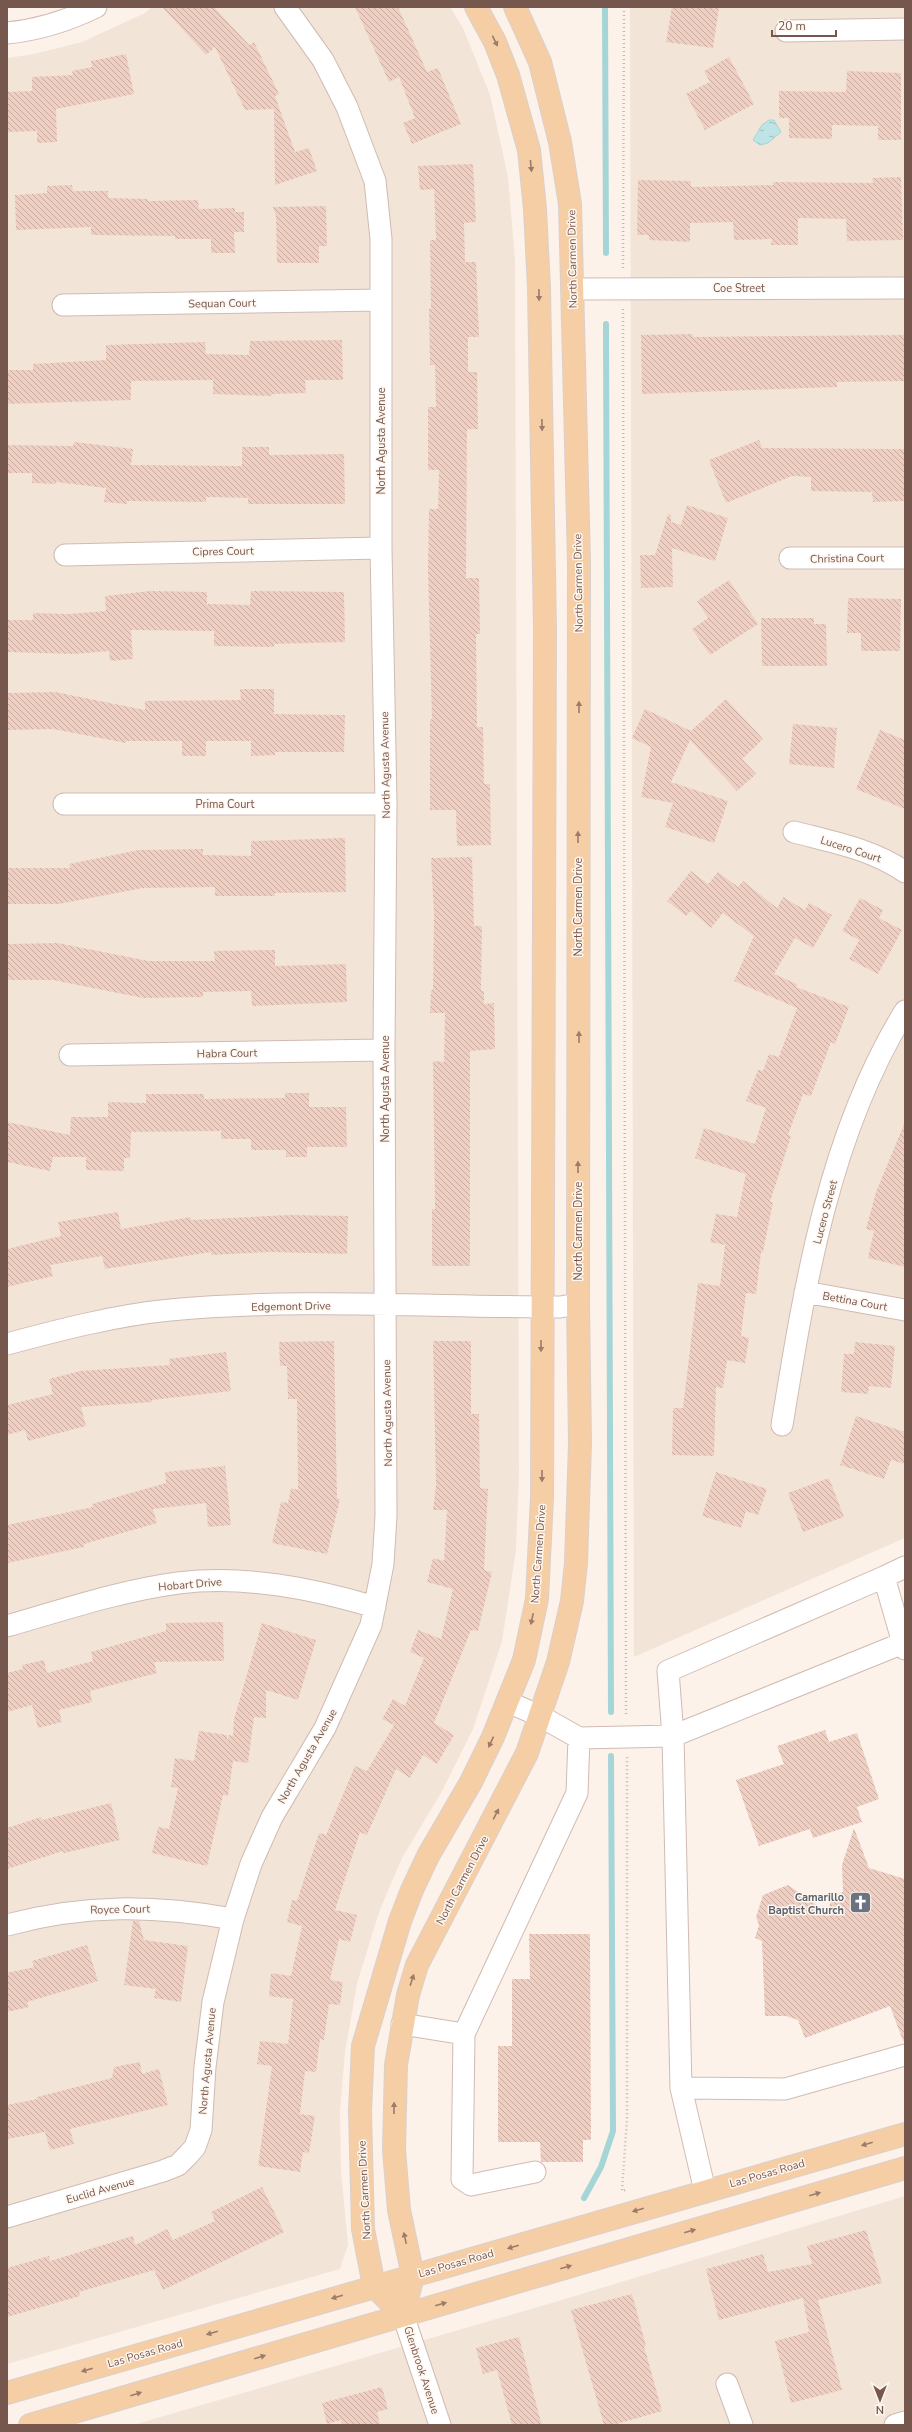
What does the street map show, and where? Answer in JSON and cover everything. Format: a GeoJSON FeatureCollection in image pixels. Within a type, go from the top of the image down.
{"type":"FeatureCollection","features":[{"type":"Feature","properties":{"kind":"main road","name":"North Carmen Drive"},"geometry":{"type":"LineString","coordinates":[[374,2286],[363,2229],[360,2111],[363,2046],[400,1921],[412,1890],[428,1856],[472,1782],[508,1702],[524,1660],[536,1599],[539,1573],[542,1497],[541,1306],[544,1008],[545,570],[535,210],[529,150],[520,113],[495,42],[476,7]]}},
{"type":"Feature","properties":{"kind":"main road","name":"North Carmen Drive"},"geometry":{"type":"LineString","coordinates":[[403,2314],[413,2276],[399,2210],[394,2150],[396,2065],[402,2024],[417,1965],[527,1753],[558,1662],[572,1601],[576,1563],[580,1444],[578,1304],[579,562],[570,204],[560,142],[540,62],[515,7]]}},
{"type":"Feature","properties":{"kind":"main road","name":"Las Posas Road"},"geometry":{"type":"LineString","coordinates":[[7,2393],[905,2134]]}},
{"type":"Feature","properties":{"kind":"main road"},"geometry":{"type":"LineString","coordinates":[[30,2425],[403,2314],[905,2168]]}},
{"type":"Feature","properties":{"kind":"main road"},"geometry":{"type":"LineString","coordinates":[[374,2286],[403,2314]]}},
{"type":"Feature","properties":{"kind":"street"},"geometry":{"type":"LineString","coordinates":[[7,33],[35,30],[76,17],[96,7]]}},
{"type":"Feature","properties":{"kind":"street","name":"North Agusta Avenue"},"geometry":{"type":"LineString","coordinates":[[188,2155],[194,2147],[201,2130],[205,2067],[213,2002],[233,1919],[251,1864],[269,1823],[325,1728],[371,1625],[383,1564],[386,1516],[384,1050],[386,804],[381,548],[381,300],[379,206],[375,181],[368,157],[347,106],[323,60],[285,7]]}},
{"type":"Feature","properties":{"kind":"street"},"geometry":{"type":"LineString","coordinates":[[786,31],[905,29]]}},
{"type":"Feature","properties":{"kind":"street","name":"Coe Street"},"geometry":{"type":"LineString","coordinates":[[572,288],[905,288]]}},
{"type":"Feature","properties":{"kind":"street","name":"Sequan Court"},"geometry":{"type":"LineString","coordinates":[[64,305],[381,300]]}},
{"type":"Feature","properties":{"kind":"street","name":"Cipres Court"},"geometry":{"type":"LineString","coordinates":[[65,555],[381,548]]}},
{"type":"Feature","properties":{"kind":"street","name":"Christina Court"},"geometry":{"type":"LineString","coordinates":[[790,558],[905,558]]}},
{"type":"Feature","properties":{"kind":"street","name":"Prima Court"},"geometry":{"type":"LineString","coordinates":[[64,804],[386,804]]}},
{"type":"Feature","properties":{"kind":"street","name":"Lucero Court"},"geometry":{"type":"LineString","coordinates":[[794,832],[871,854],[905,872]]}},
{"type":"Feature","properties":{"kind":"street","name":"Lucero Street"},"geometry":{"type":"LineString","coordinates":[[782,1425],[806,1292],[842,1150],[857,1110],[882,1053],[905,1011]]}},
{"type":"Feature","properties":{"kind":"street","name":"Habra Court"},"geometry":{"type":"LineString","coordinates":[[70,1055],[384,1050]]}},
{"type":"Feature","properties":{"kind":"street","name":"Bettina Court"},"geometry":{"type":"LineString","coordinates":[[806,1292],[905,1310]]}},
{"type":"Feature","properties":{"kind":"street","name":"Edgemont Drive"},"geometry":{"type":"LineString","coordinates":[[7,1344],[59,1330],[168,1310],[214,1307],[385,1304],[541,1306],[578,1304]]}},
{"type":"Feature","properties":{"kind":"street"},"geometry":{"type":"LineString","coordinates":[[705,2191],[681,2088],[673,1736],[668,1670],[905,1567]]}},
{"type":"Feature","properties":{"kind":"street"},"geometry":{"type":"LineString","coordinates":[[508,1702],[540,1716],[579,1738],[673,1736],[904,1646],[884,1577]]}},
{"type":"Feature","properties":{"kind":"street","name":"Hobart Drive"},"geometry":{"type":"LineString","coordinates":[[7,1626],[135,1590],[179,1583],[222,1581],[292,1587],[334,1595],[375,1607]]}},
{"type":"Feature","properties":{"kind":"street"},"geometry":{"type":"LineString","coordinates":[[535,2172],[471,2184],[462,2179],[464,2034],[577,1793],[579,1738]]}},
{"type":"Feature","properties":{"kind":"street","name":"Royce Court"},"geometry":{"type":"LineString","coordinates":[[7,1925],[83,1910],[105,1908],[150,1908],[194,1912],[233,1919]]}},
{"type":"Feature","properties":{"kind":"street"},"geometry":{"type":"LineString","coordinates":[[402,2024],[464,2034]]}},
{"type":"Feature","properties":{"kind":"street"},"geometry":{"type":"LineString","coordinates":[[681,2088],[785,2089],[905,2055]]}},
{"type":"Feature","properties":{"kind":"street","name":"Euclid Avenue"},"geometry":{"type":"LineString","coordinates":[[7,2217],[163,2171],[178,2165],[188,2155]]}},
{"type":"Feature","properties":{"kind":"street","name":"Glenbrook Avenue"},"geometry":{"type":"LineString","coordinates":[[403,2314],[440,2425]]}},
{"type":"Feature","properties":{"kind":"street"},"geometry":{"type":"LineString","coordinates":[[727,2384],[742,2425]]}},
{"type":"Feature","properties":{"kind":"street"},"geometry":{"type":"LineString","coordinates":[[896,2425],[905,2422]]}},
{"type":"Feature","properties":{"kind":"path"},"geometry":{"type":"LineString","coordinates":[[624,7],[622,288],[627,2119],[622,2191],[629,2189]]}},
{"type":"Feature","properties":{"kind":"shaded area"},"geometry":{"type":"Polygon","coordinates":[[[152,7],[450,7],[463,28],[490,95],[508,177],[515,260],[519,1472],[516,1550],[502,1641],[473,1729],[441,1793],[402,1858],[379,1912],[357,1984],[345,2052],[340,2111],[341,2171],[348,2245],[340,2269],[7,2364],[7,58],[34,54],[82,42],[145,13],[152,7]]]}},
{"type":"Feature","properties":{"kind":"shaded area"},"geometry":{"type":"Polygon","coordinates":[[[630,7],[905,7],[905,1538],[634,1657],[630,7]]]}},
{"type":"Feature","properties":{"kind":"shaded area"},"geometry":{"type":"Polygon","coordinates":[[[905,2196],[905,2425],[133,2425],[555,2302],[905,2196]]]}},
{"type":"Feature","properties":{"kind":"water"},"geometry":{"type":"Polygon","coordinates":[[[769,120],[774,120],[781,132],[768,143],[760,145],[753,140],[762,125],[769,120]]]}},
{"type":"Feature","properties":{"kind":"building"},"geometry":{"type":"Polygon","coordinates":[[[162,7],[214,7],[249,45],[254,42],[279,94],[275,96],[295,152],[309,148],[317,171],[275,185],[274,109],[245,110],[215,47],[206,55],[162,7]]]}},
{"type":"Feature","properties":{"kind":"building"},"geometry":{"type":"Polygon","coordinates":[[[355,7],[398,7],[427,72],[438,68],[461,124],[412,144],[403,123],[415,118],[399,77],[389,82],[355,7]]]}},
{"type":"Feature","properties":{"kind":"building"},"geometry":{"type":"Polygon","coordinates":[[[672,7],[719,7],[713,48],[666,42],[672,7]]]}},
{"type":"Feature","properties":{"kind":"building"},"geometry":{"type":"Polygon","coordinates":[[[126,54],[134,94],[56,109],[57,142],[37,143],[37,131],[7,132],[7,92],[32,91],[32,77],[73,75],[72,71],[92,67],[91,61],[126,54]]]}},
{"type":"Feature","properties":{"kind":"building"},"geometry":{"type":"Polygon","coordinates":[[[729,57],[754,104],[705,130],[686,94],[710,82],[704,71],[729,57]]]}},
{"type":"Feature","properties":{"kind":"building"},"geometry":{"type":"Polygon","coordinates":[[[847,71],[901,73],[901,140],[878,140],[878,126],[832,125],[832,139],[789,138],[789,118],[779,118],[779,91],[846,92],[847,71]]]}},
{"type":"Feature","properties":{"kind":"building"},"geometry":{"type":"Polygon","coordinates":[[[473,164],[476,222],[464,223],[465,262],[476,262],[479,337],[468,337],[468,372],[477,372],[478,429],[467,429],[466,578],[479,578],[480,634],[476,634],[477,727],[483,727],[484,784],[490,784],[491,845],[457,846],[456,810],[430,810],[430,720],[432,719],[428,569],[429,509],[438,509],[439,470],[428,470],[428,407],[436,407],[435,365],[430,365],[429,309],[431,309],[430,240],[436,240],[434,189],[420,190],[418,166],[473,164]]]}},
{"type":"Feature","properties":{"kind":"building"},"geometry":{"type":"Polygon","coordinates":[[[901,177],[903,240],[847,241],[846,219],[798,218],[798,245],[771,245],[772,239],[734,240],[733,222],[690,223],[690,242],[649,240],[649,235],[637,235],[638,180],[691,181],[691,187],[773,185],[773,182],[873,183],[872,178],[901,177]]]}},
{"type":"Feature","properties":{"kind":"building"},"geometry":{"type":"Polygon","coordinates":[[[72,185],[73,191],[108,191],[108,198],[148,199],[148,201],[198,200],[199,209],[235,208],[235,212],[244,212],[244,232],[234,232],[235,253],[211,253],[211,239],[175,239],[175,236],[91,235],[91,227],[16,230],[15,195],[47,193],[47,186],[72,185]]]}},
{"type":"Feature","properties":{"kind":"building"},"geometry":{"type":"Polygon","coordinates":[[[326,206],[327,246],[319,246],[319,263],[277,263],[276,216],[273,207],[326,206]]]}},
{"type":"Feature","properties":{"kind":"building"},"geometry":{"type":"Polygon","coordinates":[[[693,334],[693,337],[905,335],[905,381],[837,382],[837,387],[642,394],[641,335],[693,334]]]}},
{"type":"Feature","properties":{"kind":"building"},"geometry":{"type":"Polygon","coordinates":[[[342,340],[343,380],[305,380],[306,393],[272,394],[272,396],[213,394],[213,380],[131,381],[131,400],[7,404],[7,370],[33,370],[33,364],[106,360],[106,345],[205,342],[206,354],[249,355],[250,341],[342,340]]]}},
{"type":"Feature","properties":{"kind":"building"},"geometry":{"type":"Polygon","coordinates":[[[759,440],[762,448],[905,449],[905,501],[873,502],[872,492],[811,491],[811,477],[792,476],[726,503],[709,460],[759,440]]]}},
{"type":"Feature","properties":{"kind":"building"},"geometry":{"type":"Polygon","coordinates":[[[74,442],[133,449],[131,465],[242,466],[242,447],[269,447],[269,455],[344,454],[345,504],[248,504],[248,498],[206,497],[206,502],[127,501],[127,504],[104,502],[106,488],[56,482],[56,484],[32,483],[32,473],[7,473],[7,445],[73,446],[74,442]]]}},
{"type":"Feature","properties":{"kind":"building"},"geometry":{"type":"Polygon","coordinates":[[[687,505],[728,518],[715,561],[672,548],[673,587],[641,588],[640,555],[655,555],[668,514],[671,515],[671,522],[681,525],[687,505]]]}},
{"type":"Feature","properties":{"kind":"building"},"geometry":{"type":"Polygon","coordinates":[[[729,580],[758,624],[710,655],[692,629],[708,618],[697,601],[729,580]]]}},
{"type":"Feature","properties":{"kind":"building"},"geometry":{"type":"Polygon","coordinates":[[[150,591],[207,592],[207,604],[250,605],[251,591],[344,592],[345,642],[274,644],[274,647],[214,646],[214,631],[131,630],[133,659],[110,661],[109,651],[74,654],[7,652],[7,620],[33,620],[33,613],[69,614],[106,611],[105,596],[150,591]]]}},
{"type":"Feature","properties":{"kind":"building"},"geometry":{"type":"Polygon","coordinates":[[[848,598],[901,599],[900,651],[861,651],[861,633],[847,633],[848,598]]]}},
{"type":"Feature","properties":{"kind":"building"},"geometry":{"type":"Polygon","coordinates":[[[761,618],[814,618],[814,624],[826,624],[827,666],[762,666],[761,618]]]}},
{"type":"Feature","properties":{"kind":"building"},"geometry":{"type":"Polygon","coordinates":[[[240,689],[274,689],[274,714],[345,715],[344,752],[275,752],[275,755],[251,756],[251,741],[206,741],[206,756],[182,756],[182,741],[126,741],[126,743],[53,729],[7,730],[7,693],[55,692],[145,710],[145,701],[241,700],[240,689]]]}},
{"type":"Feature","properties":{"kind":"building"},"geometry":{"type":"Polygon","coordinates":[[[726,699],[763,739],[742,759],[756,774],[737,791],[690,740],[671,782],[728,801],[714,843],[665,827],[673,803],[641,797],[651,747],[632,738],[645,709],[691,731],[726,699]]]}},
{"type":"Feature","properties":{"kind":"building"},"geometry":{"type":"Polygon","coordinates":[[[793,724],[837,728],[834,768],[789,764],[793,724]]]}},
{"type":"Feature","properties":{"kind":"building"},"geometry":{"type":"Polygon","coordinates":[[[880,730],[905,740],[905,809],[856,789],[880,730]]]}},
{"type":"Feature","properties":{"kind":"building"},"geometry":{"type":"Polygon","coordinates":[[[345,838],[346,892],[275,893],[275,896],[215,896],[215,887],[143,888],[59,904],[7,904],[7,868],[70,868],[69,864],[139,850],[203,849],[203,855],[251,856],[251,841],[345,838]]]}},
{"type":"Feature","properties":{"kind":"building"},"geometry":{"type":"Polygon","coordinates":[[[472,857],[474,926],[482,926],[481,991],[484,991],[484,1004],[494,1003],[495,1049],[470,1051],[470,1266],[432,1266],[432,1209],[435,1209],[433,1061],[444,1062],[445,1013],[430,1013],[431,990],[433,990],[434,915],[431,858],[472,857]]]}},
{"type":"Feature","properties":{"kind":"building"},"geometry":{"type":"Polygon","coordinates":[[[691,871],[708,884],[718,872],[738,887],[743,881],[777,908],[783,897],[805,910],[809,903],[832,915],[813,948],[795,938],[774,974],[797,984],[796,987],[849,1007],[835,1044],[831,1042],[811,1096],[803,1094],[788,1135],[791,1136],[770,1202],[773,1202],[763,1252],[761,1252],[756,1294],[746,1293],[741,1336],[749,1338],[745,1363],[727,1360],[723,1388],[716,1387],[714,1456],[672,1455],[673,1408],[683,1408],[698,1283],[720,1286],[725,1245],[710,1242],[716,1214],[737,1217],[746,1174],[695,1158],[704,1128],[755,1144],[766,1108],[746,1101],[758,1070],[763,1071],[769,1054],[779,1057],[797,1008],[734,981],[754,936],[723,913],[711,928],[691,911],[686,916],[667,901],[691,871]]]}},
{"type":"Feature","properties":{"kind":"building"},"geometry":{"type":"Polygon","coordinates":[[[860,898],[883,910],[879,918],[902,930],[878,974],[849,959],[859,940],[842,931],[860,898]]]}},
{"type":"Feature","properties":{"kind":"building"},"geometry":{"type":"Polygon","coordinates":[[[58,943],[148,961],[215,961],[214,951],[275,950],[275,966],[346,964],[347,1002],[252,1006],[251,991],[203,992],[203,997],[143,998],[53,980],[7,980],[7,944],[58,943]]]}},
{"type":"Feature","properties":{"kind":"building"},"geometry":{"type":"Polygon","coordinates":[[[285,1093],[309,1093],[309,1107],[346,1107],[347,1147],[307,1147],[307,1157],[286,1157],[286,1150],[251,1150],[251,1139],[221,1139],[221,1131],[131,1132],[130,1158],[124,1158],[124,1171],[86,1170],[86,1157],[53,1157],[50,1171],[7,1162],[7,1122],[70,1135],[71,1117],[108,1117],[108,1102],[146,1103],[146,1094],[204,1094],[204,1099],[285,1098],[285,1093]]]}},
{"type":"Feature","properties":{"kind":"building"},"geometry":{"type":"Polygon","coordinates":[[[905,1122],[905,1267],[868,1258],[874,1231],[866,1229],[876,1192],[905,1122]]]}},
{"type":"Feature","properties":{"kind":"building"},"geometry":{"type":"Polygon","coordinates":[[[118,1212],[121,1229],[191,1217],[191,1220],[289,1215],[348,1216],[347,1254],[269,1252],[211,1255],[211,1252],[105,1269],[102,1256],[50,1265],[53,1276],[7,1287],[7,1249],[61,1236],[58,1222],[118,1212]]]}},
{"type":"Feature","properties":{"kind":"building"},"geometry":{"type":"Polygon","coordinates":[[[334,1341],[337,1498],[340,1499],[327,1554],[272,1543],[281,1502],[288,1503],[291,1488],[298,1490],[297,1399],[288,1399],[287,1366],[280,1366],[279,1342],[334,1341]]]}},
{"type":"Feature","properties":{"kind":"building"},"geometry":{"type":"Polygon","coordinates":[[[433,1341],[471,1341],[471,1414],[479,1414],[480,1488],[488,1489],[484,1570],[492,1572],[478,1631],[471,1630],[434,1723],[454,1735],[437,1764],[423,1755],[410,1778],[396,1769],[367,1835],[360,1832],[335,1910],[357,1915],[350,1942],[339,1939],[330,1980],[343,1982],[340,2005],[329,2004],[324,2040],[320,2039],[316,2072],[305,2071],[300,2114],[315,2116],[309,2153],[303,2152],[300,2172],[258,2166],[272,2066],[257,2064],[260,2041],[288,2044],[293,1999],[269,1996],[271,1973],[291,1976],[302,1926],[287,1922],[292,1900],[297,1901],[319,1833],[326,1835],[355,1766],[367,1771],[394,1725],[382,1719],[393,1699],[405,1706],[424,1658],[410,1652],[418,1630],[441,1639],[453,1589],[427,1582],[433,1558],[444,1561],[447,1510],[433,1510],[436,1486],[433,1341]]]}},
{"type":"Feature","properties":{"kind":"building"},"geometry":{"type":"Polygon","coordinates":[[[855,1342],[895,1346],[891,1388],[869,1386],[868,1394],[841,1392],[844,1354],[854,1354],[855,1342]]]}},
{"type":"Feature","properties":{"kind":"building"},"geometry":{"type":"Polygon","coordinates":[[[226,1352],[231,1391],[152,1400],[152,1402],[81,1407],[86,1426],[28,1441],[25,1430],[7,1435],[7,1405],[53,1394],[49,1379],[80,1371],[170,1365],[169,1359],[226,1352]]]}},
{"type":"Feature","properties":{"kind":"building"},"geometry":{"type":"Polygon","coordinates":[[[856,1416],[905,1432],[905,1464],[891,1460],[884,1479],[840,1465],[856,1416]]]}},
{"type":"Feature","properties":{"kind":"building"},"geometry":{"type":"Polygon","coordinates":[[[225,1466],[231,1525],[208,1527],[206,1503],[153,1509],[157,1523],[84,1544],[84,1547],[7,1563],[7,1525],[93,1507],[92,1504],[166,1483],[165,1472],[225,1466]]]}},
{"type":"Feature","properties":{"kind":"building"},"geometry":{"type":"Polygon","coordinates":[[[716,1472],[767,1489],[758,1515],[746,1511],[741,1528],[702,1516],[716,1472]]]}},
{"type":"Feature","properties":{"kind":"building"},"geometry":{"type":"Polygon","coordinates":[[[829,1478],[844,1517],[803,1532],[788,1493],[829,1478]]]}},
{"type":"Feature","properties":{"kind":"building"},"geometry":{"type":"Polygon","coordinates":[[[223,1622],[224,1661],[154,1662],[157,1673],[90,1691],[92,1702],[59,1710],[62,1722],[38,1728],[32,1705],[7,1712],[7,1673],[23,1669],[22,1665],[44,1660],[47,1673],[93,1661],[91,1652],[166,1631],[166,1623],[223,1622]]]}},
{"type":"Feature","properties":{"kind":"building"},"geometry":{"type":"Polygon","coordinates":[[[262,1623],[316,1640],[298,1700],[266,1690],[266,1718],[254,1717],[248,1763],[233,1761],[228,1796],[223,1795],[207,1866],[152,1853],[158,1827],[169,1829],[178,1788],[171,1787],[175,1758],[194,1761],[199,1731],[227,1735],[227,1741],[229,1735],[233,1736],[234,1719],[262,1623]]]}},
{"type":"Feature","properties":{"kind":"building"},"geometry":{"type":"Polygon","coordinates":[[[825,1730],[829,1742],[857,1733],[879,1799],[857,1807],[862,1822],[813,1838],[810,1829],[759,1846],[736,1780],[784,1764],[777,1746],[825,1730]]]}},
{"type":"Feature","properties":{"kind":"building"},"geometry":{"type":"Polygon","coordinates":[[[111,1803],[120,1840],[64,1853],[63,1851],[7,1869],[7,1828],[41,1817],[42,1820],[111,1803]]]}},
{"type":"Feature","properties":{"kind":"building"},"geometry":{"type":"Polygon","coordinates":[[[854,1828],[869,1868],[905,1879],[905,2040],[903,2041],[890,2006],[805,2038],[798,2020],[786,2016],[765,2016],[762,1941],[755,1938],[759,1925],[756,1917],[763,1895],[788,1885],[827,1912],[833,1896],[843,1892],[842,1865],[854,1828]]]}},
{"type":"Feature","properties":{"kind":"building"},"geometry":{"type":"Polygon","coordinates":[[[133,1921],[139,1921],[144,1940],[188,1946],[181,2002],[154,1998],[156,1989],[124,1985],[133,1921]]]}},
{"type":"Feature","properties":{"kind":"building"},"geometry":{"type":"Polygon","coordinates":[[[529,1934],[590,1934],[591,2140],[583,2140],[583,2162],[541,2162],[540,2142],[498,2142],[498,2046],[512,2046],[512,1979],[530,1979],[529,1934]]]}},
{"type":"Feature","properties":{"kind":"building"},"geometry":{"type":"Polygon","coordinates":[[[87,1945],[98,1981],[27,2002],[29,2007],[7,2012],[7,1973],[34,1967],[32,1961],[87,1945]]]}},
{"type":"Feature","properties":{"kind":"building"},"geometry":{"type":"Polygon","coordinates":[[[140,2062],[142,2074],[159,2069],[168,2105],[70,2129],[74,2144],[50,2150],[45,2132],[7,2139],[7,2105],[37,2099],[37,2097],[112,2078],[114,2067],[140,2062]]]}},
{"type":"Feature","properties":{"kind":"building"},"geometry":{"type":"Polygon","coordinates":[[[262,2187],[284,2232],[163,2290],[154,2270],[79,2292],[80,2296],[7,2317],[7,2268],[49,2256],[50,2261],[133,2236],[135,2245],[167,2229],[173,2240],[215,2221],[211,2212],[262,2187]]]}},
{"type":"Feature","properties":{"kind":"building"},"geometry":{"type":"Polygon","coordinates":[[[866,2230],[882,2283],[818,2300],[842,2390],[791,2403],[775,2341],[809,2332],[803,2298],[719,2320],[706,2269],[763,2254],[768,2272],[812,2264],[807,2246],[866,2230]]]}},
{"type":"Feature","properties":{"kind":"building"},"geometry":{"type":"Polygon","coordinates":[[[632,2294],[646,2346],[644,2346],[662,2411],[613,2425],[604,2425],[571,2310],[632,2294]]]}},
{"type":"Feature","properties":{"kind":"building"},"geometry":{"type":"Polygon","coordinates":[[[519,2337],[542,2425],[512,2425],[497,2370],[483,2374],[476,2348],[519,2337]]]}},
{"type":"Feature","properties":{"kind":"building"},"geometry":{"type":"Polygon","coordinates":[[[382,2387],[388,2409],[377,2412],[380,2425],[342,2425],[341,2420],[327,2424],[322,2403],[382,2387]]]}},
{"type":"Feature","properties":{"kind":"waterway"},"geometry":{"type":"LineString","coordinates":[[605,7],[606,253]]}},
{"type":"Feature","properties":{"kind":"waterway"},"geometry":{"type":"LineString","coordinates":[[606,324],[611,1712]]}},
{"type":"Feature","properties":{"kind":"waterway"},"geometry":{"type":"LineString","coordinates":[[584,2198],[601,2167],[613,2131],[611,1756]]}},
{"type":"Feature","properties":{"kind":"place","name":"Camarillo Baptist Church"},"geometry":{"type":"Point","coordinates":[860,1903]}}]}
